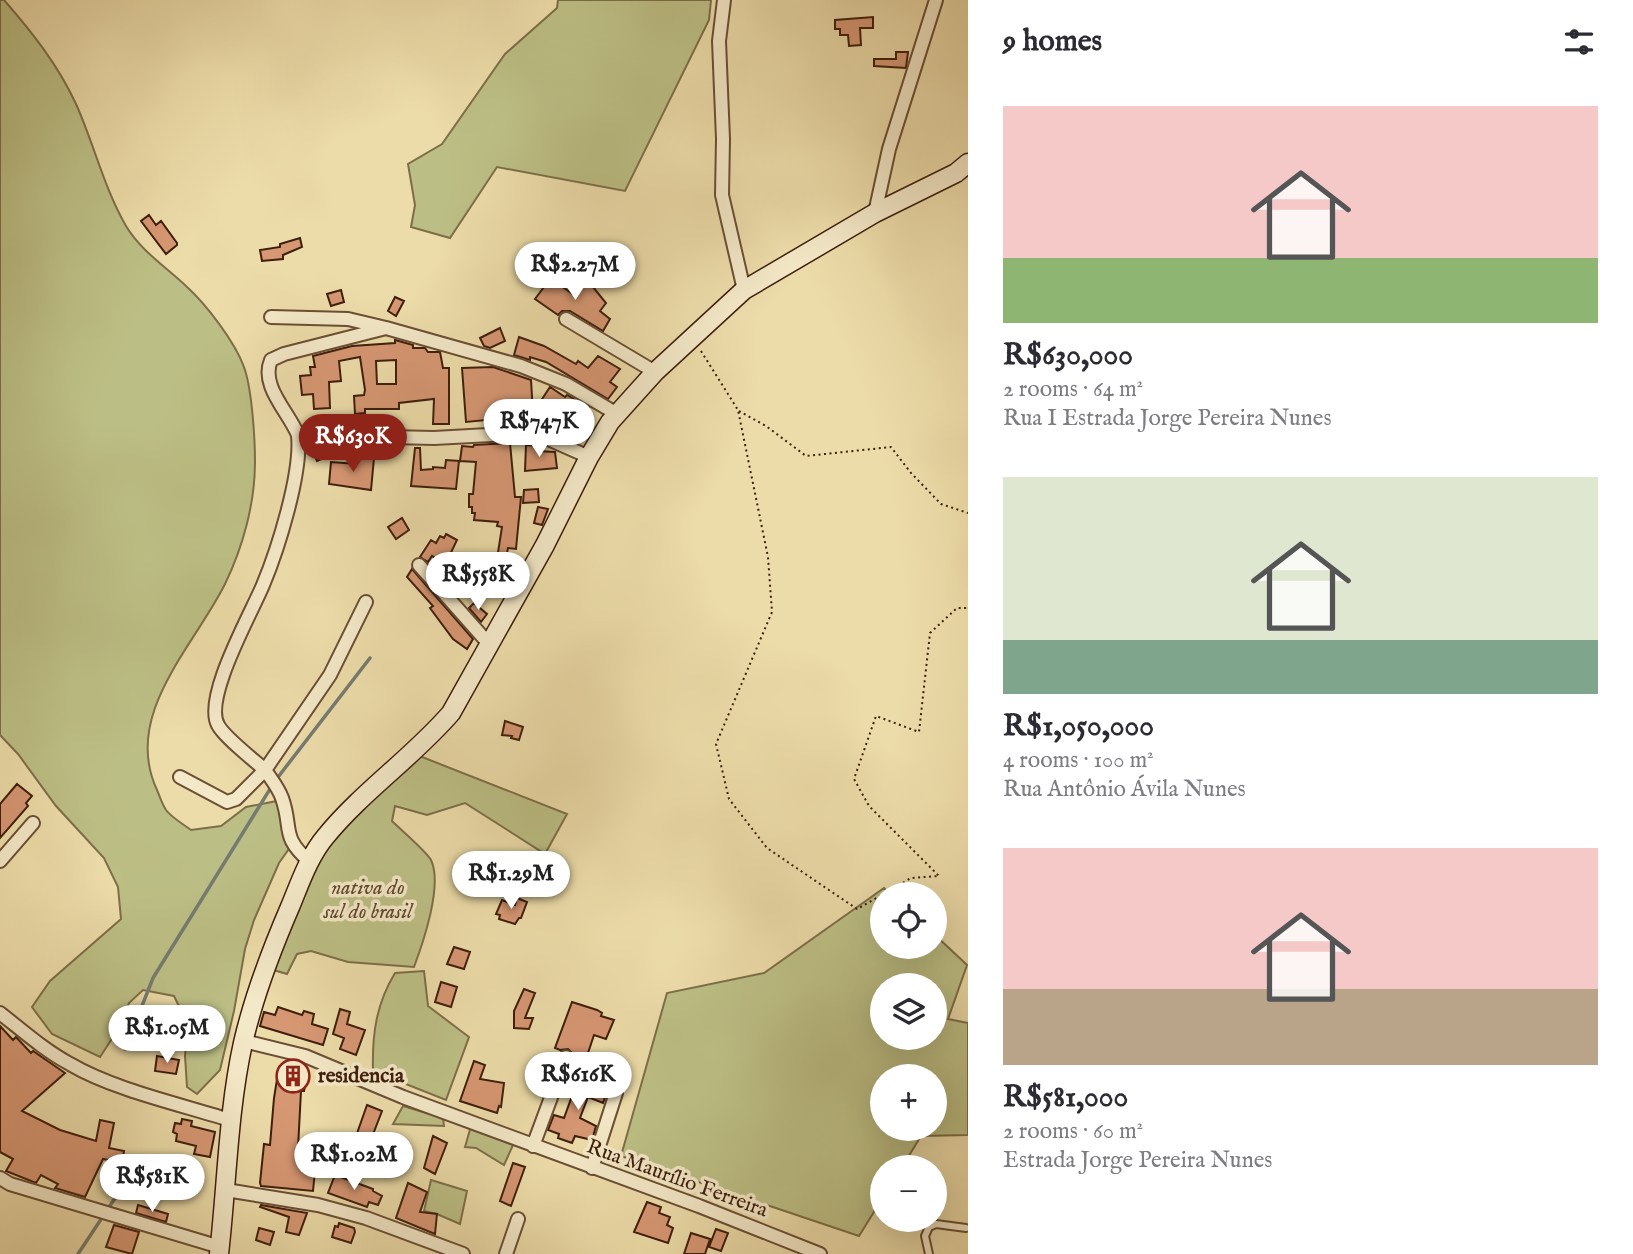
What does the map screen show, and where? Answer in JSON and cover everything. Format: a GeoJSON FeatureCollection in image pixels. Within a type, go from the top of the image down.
{"type":"FeatureCollection","features":[{"type":"Feature","properties":{"kind":"street"},"geometry":{"type":"LineString","coordinates":[[724,0],[719,41],[722,195],[744,290]]}},
{"type":"Feature","properties":{"kind":"street"},"geometry":{"type":"LineString","coordinates":[[875,213],[889,149],[936,0]]}},
{"type":"Feature","properties":{"kind":"street"},"geometry":{"type":"LineString","coordinates":[[0,1178],[10,1184],[220,1250],[244,1041],[265,966],[310,862],[325,837],[389,772],[432,735],[451,713],[610,422],[655,372],[744,290],[875,213],[956,173],[968,163]]}},
{"type":"Feature","properties":{"kind":"street"},"geometry":{"type":"LineString","coordinates":[[271,317],[348,319],[386,328],[521,366],[566,384],[617,414]]}},
{"type":"Feature","properties":{"kind":"street"},"geometry":{"type":"LineString","coordinates":[[566,318],[655,372]]}},
{"type":"Feature","properties":{"kind":"street"},"geometry":{"type":"LineString","coordinates":[[310,862],[291,843],[278,788],[265,770],[218,726],[216,699],[232,652],[264,583],[284,521],[294,478],[298,435],[270,383],[267,370],[271,360],[284,354],[386,328]]}},
{"type":"Feature","properties":{"kind":"street"},"geometry":{"type":"LineString","coordinates":[[298,435],[434,438],[526,433],[546,438],[589,457]]}},
{"type":"Feature","properties":{"kind":"street"},"geometry":{"type":"LineString","coordinates":[[419,565],[489,644]]}},
{"type":"Feature","properties":{"kind":"street"},"geometry":{"type":"LineString","coordinates":[[180,777],[227,802],[236,799],[265,770],[330,675],[366,602]]}},
{"type":"Feature","properties":{"kind":"street"},"geometry":{"type":"LineString","coordinates":[[0,861],[33,823]]}},
{"type":"Feature","properties":{"kind":"street"},"geometry":{"type":"LineString","coordinates":[[0,1013],[44,1048],[101,1080],[233,1121]]}},
{"type":"Feature","properties":{"kind":"street","name":"Rua Maurílio Ferreira"},"geometry":{"type":"LineString","coordinates":[[244,1041],[305,1056],[403,1097],[699,1206],[820,1254]]}},
{"type":"Feature","properties":{"kind":"street"},"geometry":{"type":"LineString","coordinates":[[533,1146],[566,1057]]}},
{"type":"Feature","properties":{"kind":"street"},"geometry":{"type":"LineString","coordinates":[[592,1168],[616,1093]]}},
{"type":"Feature","properties":{"kind":"street"},"geometry":{"type":"LineString","coordinates":[[226,1190],[318,1205],[366,1218],[463,1254]]}},
{"type":"Feature","properties":{"kind":"street"},"geometry":{"type":"LineString","coordinates":[[506,1254],[518,1219]]}},
{"type":"Feature","properties":{"kind":"lane"},"geometry":{"type":"LineString","coordinates":[[929,1254],[925,1236],[929,1227],[936,1224],[966,1228]]}},
{"type":"Feature","properties":{"kind":"path"},"geometry":{"type":"LineString","coordinates":[[692,337],[738,410],[768,557],[772,612],[716,744],[729,799],[767,848],[857,909],[870,902]]}},
{"type":"Feature","properties":{"kind":"path"},"geometry":{"type":"LineString","coordinates":[[738,410],[766,426],[806,456],[891,447],[911,473],[941,504],[968,513]]}},
{"type":"Feature","properties":{"kind":"path"},"geometry":{"type":"LineString","coordinates":[[904,882],[911,878],[939,876],[869,806],[854,779],[876,716],[919,732],[930,633],[957,608],[968,608]]}},
{"type":"Feature","properties":{"kind":"green space"},"geometry":{"type":"Polygon","coordinates":[[[0,0],[4,0],[34,37],[69,90],[111,197],[126,226],[146,251],[211,313],[240,357],[249,388],[255,462],[247,524],[225,584],[166,683],[155,709],[148,735],[149,762],[166,810],[191,830],[221,826],[246,807],[277,801],[293,843],[279,863],[254,920],[245,949],[220,1070],[197,1094],[187,1087],[185,1056],[188,1025],[174,996],[143,990],[129,1003],[117,1031],[100,1057],[52,1034],[32,1007],[50,981],[121,919],[118,887],[104,858],[56,806],[18,754],[0,735],[0,0]]]}},
{"type":"Feature","properties":{"kind":"green space"},"geometry":{"type":"Polygon","coordinates":[[[558,0],[711,0],[709,20],[625,191],[497,167],[450,238],[411,227],[415,205],[408,164],[442,144],[505,54],[557,8],[558,0]]]}},
{"type":"Feature","properties":{"kind":"green space","name":"nativa do sul do brasil"},"geometry":{"type":"Polygon","coordinates":[[[417,755],[567,814],[545,854],[465,803],[427,815],[395,806],[392,821],[428,856],[434,871],[435,884],[430,914],[414,967],[348,962],[311,951],[297,954],[287,974],[270,969],[322,850],[347,815],[417,755]]]}},
{"type":"Feature","properties":{"kind":"green space"},"geometry":{"type":"Polygon","coordinates":[[[870,898],[870,959],[947,959],[947,946],[967,965],[948,1019],[968,1023],[968,1135],[947,1135],[947,1064],[870,1064],[870,1141],[918,1141],[909,1155],[870,1155],[870,1218],[859,1236],[621,1156],[667,993],[764,973],[870,898]]]}},
{"type":"Feature","properties":{"kind":"green space"},"geometry":{"type":"Polygon","coordinates":[[[424,971],[428,1006],[469,1037],[446,1100],[373,1071],[373,1045],[383,996],[395,973],[424,971]]]}},
{"type":"Feature","properties":{"kind":"green space"},"geometry":{"type":"Polygon","coordinates":[[[403,1106],[443,1118],[444,1126],[393,1124],[403,1106]]]}},
{"type":"Feature","properties":{"kind":"green space"},"geometry":{"type":"Polygon","coordinates":[[[471,1126],[513,1145],[504,1165],[476,1148],[465,1147],[471,1126]]]}},
{"type":"Feature","properties":{"kind":"green space"},"geometry":{"type":"Polygon","coordinates":[[[431,1180],[467,1191],[460,1224],[424,1211],[431,1180]]]}},
{"type":"Feature","properties":{"kind":"building"},"geometry":{"type":"Polygon","coordinates":[[[873,17],[873,28],[860,28],[861,45],[849,46],[848,35],[840,35],[840,29],[835,29],[835,20],[873,17]]]}},
{"type":"Feature","properties":{"kind":"building"},"geometry":{"type":"Polygon","coordinates":[[[896,52],[908,52],[906,68],[874,66],[874,59],[896,59],[896,52]]]}},
{"type":"Feature","properties":{"kind":"building"},"geometry":{"type":"Polygon","coordinates":[[[149,215],[156,225],[161,221],[177,243],[166,254],[141,221],[149,215]]]}},
{"type":"Feature","properties":{"kind":"building"},"geometry":{"type":"Polygon","coordinates":[[[300,238],[302,247],[283,255],[283,259],[262,261],[260,250],[280,247],[280,244],[300,238]]]}},
{"type":"Feature","properties":{"kind":"building"},"geometry":{"type":"Polygon","coordinates":[[[553,275],[563,281],[560,285],[574,295],[589,282],[606,303],[600,311],[610,319],[603,331],[570,311],[562,311],[558,315],[535,299],[553,275]]]}},
{"type":"Feature","properties":{"kind":"building"},"geometry":{"type":"Polygon","coordinates":[[[341,290],[344,302],[331,306],[327,294],[341,290]]]}},
{"type":"Feature","properties":{"kind":"building"},"geometry":{"type":"Polygon","coordinates":[[[395,297],[404,301],[396,316],[388,311],[395,297]]]}},
{"type":"Feature","properties":{"kind":"building"},"geometry":{"type":"Polygon","coordinates":[[[500,328],[505,341],[490,348],[484,346],[480,338],[500,328]]]}},
{"type":"Feature","properties":{"kind":"building"},"geometry":{"type":"Polygon","coordinates":[[[519,337],[544,346],[576,364],[578,361],[588,368],[598,356],[620,369],[610,382],[617,387],[608,399],[546,362],[514,355],[519,337]]]}},
{"type":"Feature","properties":{"kind":"building"},"geometry":{"type":"Polygon","coordinates":[[[395,340],[413,345],[413,348],[425,348],[428,352],[440,352],[443,368],[449,368],[449,424],[433,424],[434,399],[399,403],[399,409],[365,409],[365,413],[355,414],[354,396],[364,395],[365,390],[360,357],[339,361],[341,381],[329,382],[330,408],[314,409],[313,394],[302,395],[300,376],[311,375],[310,367],[315,367],[313,356],[352,346],[395,343],[395,340]],[[396,360],[376,361],[377,384],[396,384],[396,360]]]}},
{"type":"Feature","properties":{"kind":"building"},"geometry":{"type":"Polygon","coordinates":[[[493,367],[531,380],[533,413],[550,387],[589,408],[572,431],[547,415],[540,422],[534,418],[517,417],[466,422],[462,368],[493,367]]]}},
{"type":"Feature","properties":{"kind":"building"},"geometry":{"type":"Polygon","coordinates":[[[510,443],[515,497],[521,497],[516,549],[508,548],[501,581],[509,586],[504,595],[489,586],[482,599],[474,591],[479,581],[474,578],[478,569],[485,573],[490,557],[497,559],[502,527],[497,526],[498,522],[474,520],[475,513],[472,513],[472,507],[469,507],[469,494],[473,494],[476,462],[460,461],[462,446],[510,443]]]}},
{"type":"Feature","properties":{"kind":"building"},"geometry":{"type":"Polygon","coordinates":[[[332,444],[343,450],[317,461],[310,445],[332,444]]]}},
{"type":"Feature","properties":{"kind":"building"},"geometry":{"type":"Polygon","coordinates":[[[526,445],[537,446],[537,451],[555,452],[557,468],[525,471],[526,445]]]}},
{"type":"Feature","properties":{"kind":"building"},"geometry":{"type":"Polygon","coordinates":[[[415,448],[420,448],[421,470],[445,468],[446,460],[459,461],[456,489],[411,486],[415,448]]]}},
{"type":"Feature","properties":{"kind":"building"},"geometry":{"type":"Polygon","coordinates":[[[358,456],[374,458],[371,490],[329,484],[331,462],[357,464],[358,456]]]}},
{"type":"Feature","properties":{"kind":"building"},"geometry":{"type":"Polygon","coordinates":[[[538,489],[539,502],[523,503],[524,490],[538,489]]]}},
{"type":"Feature","properties":{"kind":"building"},"geometry":{"type":"Polygon","coordinates":[[[538,507],[548,509],[542,525],[534,523],[538,507]]]}},
{"type":"Feature","properties":{"kind":"building"},"geometry":{"type":"Polygon","coordinates":[[[402,518],[409,530],[396,539],[388,527],[402,518]]]}},
{"type":"Feature","properties":{"kind":"building"},"geometry":{"type":"Polygon","coordinates":[[[446,534],[457,540],[445,565],[432,556],[428,562],[420,557],[431,540],[436,543],[440,536],[444,538],[446,534]]]}},
{"type":"Feature","properties":{"kind":"building"},"geometry":{"type":"Polygon","coordinates":[[[412,569],[473,639],[467,649],[453,639],[430,608],[433,606],[407,577],[412,569]]]}},
{"type":"Feature","properties":{"kind":"building"},"geometry":{"type":"Polygon","coordinates":[[[474,603],[487,614],[481,622],[469,608],[474,603]]]}},
{"type":"Feature","properties":{"kind":"building"},"geometry":{"type":"Polygon","coordinates":[[[505,721],[523,727],[519,740],[502,735],[505,721]]]}},
{"type":"Feature","properties":{"kind":"building"},"geometry":{"type":"Polygon","coordinates":[[[17,784],[32,796],[26,803],[28,806],[0,838],[0,804],[17,784]]]}},
{"type":"Feature","properties":{"kind":"building"},"geometry":{"type":"Polygon","coordinates":[[[517,898],[527,902],[521,918],[515,924],[499,919],[500,915],[496,914],[502,900],[515,905],[517,898]]]}},
{"type":"Feature","properties":{"kind":"building"},"geometry":{"type":"Polygon","coordinates":[[[454,947],[470,952],[464,969],[447,964],[454,947]]]}},
{"type":"Feature","properties":{"kind":"building"},"geometry":{"type":"Polygon","coordinates":[[[441,982],[457,987],[451,1007],[435,1002],[441,982]]]}},
{"type":"Feature","properties":{"kind":"building"},"geometry":{"type":"Polygon","coordinates":[[[524,989],[535,993],[525,1018],[533,1018],[529,1029],[514,1028],[514,1011],[524,989]]]}},
{"type":"Feature","properties":{"kind":"building"},"geometry":{"type":"Polygon","coordinates":[[[572,1002],[597,1010],[602,1013],[601,1016],[614,1020],[606,1039],[594,1035],[586,1059],[574,1055],[568,1049],[555,1048],[572,1002]]]}},
{"type":"Feature","properties":{"kind":"building"},"geometry":{"type":"Polygon","coordinates":[[[278,1007],[302,1015],[304,1011],[314,1014],[312,1024],[328,1029],[323,1045],[260,1026],[264,1012],[275,1015],[278,1007]]]}},
{"type":"Feature","properties":{"kind":"building"},"geometry":{"type":"Polygon","coordinates":[[[340,1009],[350,1012],[347,1024],[365,1030],[356,1055],[340,1049],[344,1038],[333,1034],[340,1009]]]}},
{"type":"Feature","properties":{"kind":"building"},"geometry":{"type":"Polygon","coordinates":[[[153,1017],[171,1020],[167,1043],[149,1041],[153,1017]]]}},
{"type":"Feature","properties":{"kind":"building"},"geometry":{"type":"Polygon","coordinates":[[[0,1026],[13,1040],[16,1037],[31,1053],[33,1051],[65,1073],[22,1111],[60,1130],[96,1141],[100,1120],[114,1123],[109,1148],[124,1151],[122,1163],[103,1159],[85,1197],[55,1188],[58,1184],[41,1175],[36,1183],[6,1171],[13,1159],[0,1152],[0,1026]]]}},
{"type":"Feature","properties":{"kind":"building"},"geometry":{"type":"Polygon","coordinates":[[[157,1056],[179,1060],[176,1074],[155,1071],[157,1056]]]}},
{"type":"Feature","properties":{"kind":"building"},"geometry":{"type":"Polygon","coordinates":[[[474,1061],[485,1065],[480,1079],[504,1083],[501,1107],[499,1106],[497,1113],[460,1101],[474,1061]]]}},
{"type":"Feature","properties":{"kind":"building"},"geometry":{"type":"Polygon","coordinates":[[[279,1067],[308,1072],[304,1091],[301,1091],[298,1148],[317,1150],[313,1191],[261,1186],[260,1183],[264,1144],[270,1145],[279,1067]]]}},
{"type":"Feature","properties":{"kind":"building"},"geometry":{"type":"Polygon","coordinates":[[[580,1074],[592,1078],[591,1083],[608,1089],[603,1103],[588,1097],[580,1118],[596,1126],[592,1140],[575,1136],[572,1143],[558,1138],[559,1134],[548,1130],[554,1115],[564,1118],[580,1074]]]}},
{"type":"Feature","properties":{"kind":"building"},"geometry":{"type":"Polygon","coordinates":[[[367,1105],[382,1111],[372,1137],[382,1147],[355,1139],[367,1105]]]}},
{"type":"Feature","properties":{"kind":"building"},"geometry":{"type":"Polygon","coordinates":[[[182,1119],[192,1121],[191,1126],[215,1132],[210,1157],[194,1154],[196,1146],[176,1141],[177,1134],[173,1132],[175,1123],[181,1124],[182,1119]]]}},
{"type":"Feature","properties":{"kind":"building"},"geometry":{"type":"Polygon","coordinates":[[[433,1136],[447,1143],[435,1174],[424,1168],[433,1136]]]}},
{"type":"Feature","properties":{"kind":"building"},"geometry":{"type":"Polygon","coordinates":[[[513,1163],[525,1167],[511,1206],[500,1201],[513,1163]]]}},
{"type":"Feature","properties":{"kind":"building"},"geometry":{"type":"Polygon","coordinates":[[[335,1175],[373,1189],[382,1196],[378,1205],[369,1202],[367,1207],[328,1193],[335,1175]]]}},
{"type":"Feature","properties":{"kind":"building"},"geometry":{"type":"Polygon","coordinates":[[[408,1183],[427,1192],[420,1212],[437,1214],[435,1234],[396,1218],[408,1183]]]}},
{"type":"Feature","properties":{"kind":"building"},"geometry":{"type":"Polygon","coordinates":[[[647,1202],[661,1207],[659,1213],[670,1217],[667,1225],[673,1228],[668,1243],[634,1232],[647,1202]]]}},
{"type":"Feature","properties":{"kind":"building"},"geometry":{"type":"Polygon","coordinates":[[[138,1205],[168,1214],[166,1222],[136,1213],[138,1205]]]}},
{"type":"Feature","properties":{"kind":"building"},"geometry":{"type":"Polygon","coordinates":[[[261,1205],[307,1213],[299,1235],[286,1232],[289,1217],[260,1207],[261,1205]]]}},
{"type":"Feature","properties":{"kind":"building"},"geometry":{"type":"Polygon","coordinates":[[[339,1223],[354,1228],[351,1243],[332,1237],[335,1226],[338,1227],[339,1223]]]}},
{"type":"Feature","properties":{"kind":"building"},"geometry":{"type":"Polygon","coordinates":[[[114,1225],[139,1232],[132,1254],[106,1247],[114,1225]]]}},
{"type":"Feature","properties":{"kind":"building"},"geometry":{"type":"Polygon","coordinates":[[[259,1228],[274,1232],[270,1245],[256,1240],[259,1228]]]}},
{"type":"Feature","properties":{"kind":"building"},"geometry":{"type":"Polygon","coordinates":[[[716,1229],[728,1233],[721,1251],[709,1247],[716,1229]]]}},
{"type":"Feature","properties":{"kind":"building"},"geometry":{"type":"Polygon","coordinates":[[[691,1233],[710,1239],[705,1254],[684,1254],[691,1233]]]}},
{"type":"Feature","properties":{"kind":"waterway"},"geometry":{"type":"LineString","coordinates":[[125,1049],[153,978],[275,781],[370,658]]}},
{"type":"Feature","properties":{"kind":"waterway"},"geometry":{"type":"LineString","coordinates":[[78,1254],[127,1180]]}},
{"type":"Feature","properties":{"kind":"place","name":"residencia"},"geometry":{"type":"Point","coordinates":[293,1076]}}]}
